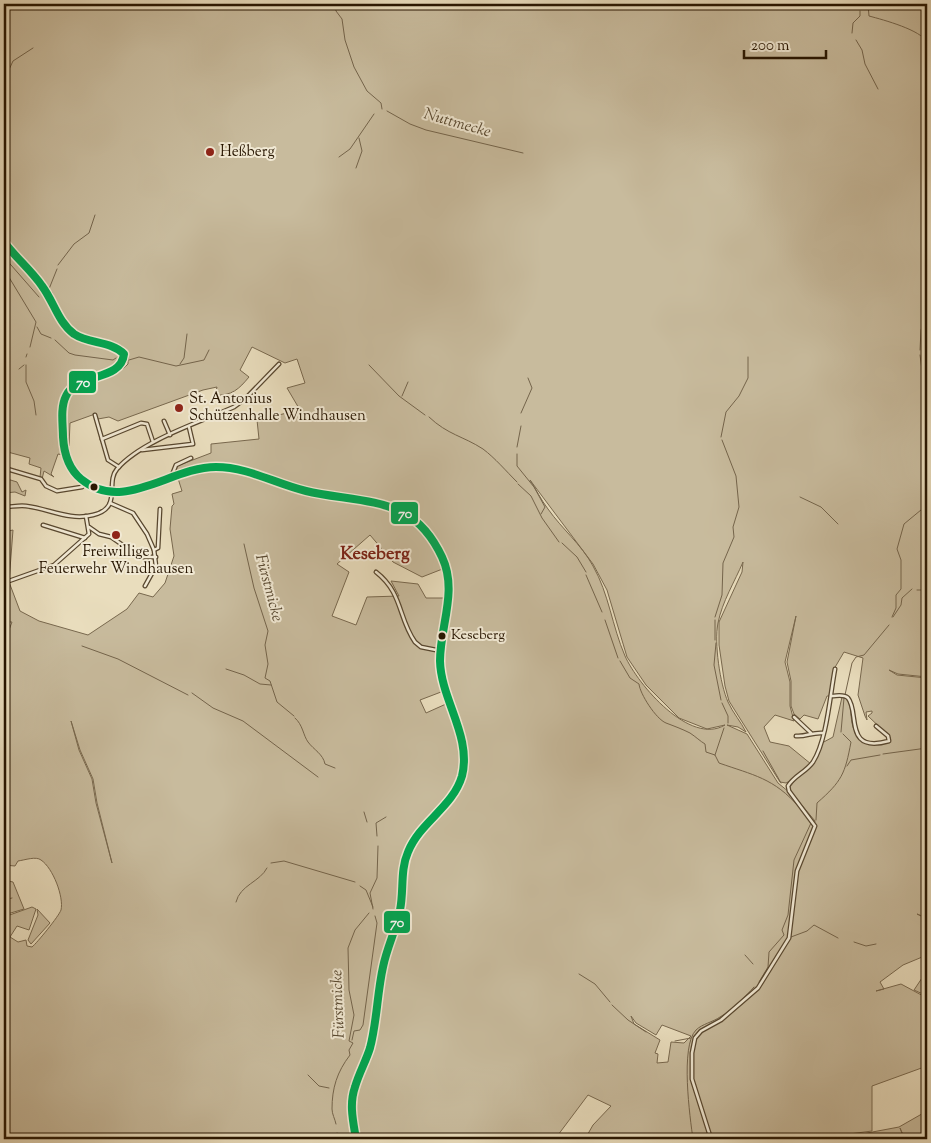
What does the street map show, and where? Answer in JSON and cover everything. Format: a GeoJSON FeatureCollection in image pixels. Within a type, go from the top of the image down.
{"type":"FeatureCollection","features":[{"type":"Feature","properties":{"kind":"main road"},"geometry":{"type":"LineString","coordinates":[[4,242],[43,287],[58,319],[65,327],[84,340],[118,348],[124,354],[125,361],[120,368],[75,385],[65,399],[65,450],[72,469],[86,483],[99,490],[113,494],[131,492],[172,475],[214,467],[240,469],[305,491],[374,501],[404,513],[424,528],[433,540],[448,572],[450,598],[441,651],[441,680],[462,742],[463,766],[453,794],[417,834],[406,854],[401,907],[383,966],[373,1036],[352,1097],[356,1139]]}},
{"type":"Feature","properties":{"kind":"street"},"geometry":{"type":"LineString","coordinates":[[4,507],[25,506],[70,518],[103,511],[110,503],[113,494],[114,473],[119,467],[153,442],[234,407],[245,399],[279,364]]}},
{"type":"Feature","properties":{"kind":"street"},"geometry":{"type":"LineString","coordinates":[[95,415],[108,460],[119,467]]}},
{"type":"Feature","properties":{"kind":"street"},"geometry":{"type":"LineString","coordinates":[[164,421],[170,435]]}},
{"type":"Feature","properties":{"kind":"street"},"geometry":{"type":"LineString","coordinates":[[102,439],[141,422],[147,424],[153,442]]}},
{"type":"Feature","properties":{"kind":"street"},"geometry":{"type":"LineString","coordinates":[[140,450],[193,444],[189,426]]}},
{"type":"Feature","properties":{"kind":"street"},"geometry":{"type":"LineString","coordinates":[[172,475],[176,465],[191,458]]}},
{"type":"Feature","properties":{"kind":"street"},"geometry":{"type":"LineString","coordinates":[[4,468],[41,479],[46,486],[57,491],[82,487],[86,483]]}},
{"type":"Feature","properties":{"kind":"street"},"geometry":{"type":"LineString","coordinates":[[110,503],[133,513],[147,534],[154,550],[156,557],[154,573],[145,586]]}},
{"type":"Feature","properties":{"kind":"street"},"geometry":{"type":"LineString","coordinates":[[154,550],[158,548],[160,509]]}},
{"type":"Feature","properties":{"kind":"street"},"geometry":{"type":"LineString","coordinates":[[8,581],[54,565],[89,534],[86,516]]}},
{"type":"Feature","properties":{"kind":"street"},"geometry":{"type":"LineString","coordinates":[[43,525],[85,538]]}},
{"type":"Feature","properties":{"kind":"street"},"geometry":{"type":"LineString","coordinates":[[89,527],[99,534],[111,537],[140,557],[156,557]]}},
{"type":"Feature","properties":{"kind":"street"},"geometry":{"type":"LineString","coordinates":[[376,572],[390,584],[415,642],[421,646],[441,651]]}},
{"type":"Feature","properties":{"kind":"street"},"geometry":{"type":"LineString","coordinates":[[711,1139],[692,1079],[692,1053],[695,1038],[701,1031],[721,1020],[758,988],[789,938],[797,871],[815,826],[788,787],[790,782],[807,770],[816,757],[832,696],[835,669]]}},
{"type":"Feature","properties":{"kind":"street"},"geometry":{"type":"LineString","coordinates":[[832,696],[843,696],[848,699],[852,709],[853,725],[863,740],[867,742],[889,741],[889,736],[876,726]]}},
{"type":"Feature","properties":{"kind":"street"},"geometry":{"type":"LineString","coordinates":[[794,717],[812,733]]}},
{"type":"Feature","properties":{"kind":"street"},"geometry":{"type":"LineString","coordinates":[[796,736],[804,737],[812,733],[823,733]]}},
{"type":"Feature","properties":{"kind":"shaded area"},"geometry":{"type":"Polygon","coordinates":[[[4,4],[927,4],[927,677],[898,674],[889,670],[897,675],[927,678],[927,918],[917,914],[927,919],[927,955],[903,965],[880,982],[884,989],[901,984],[927,998],[927,1066],[872,1086],[872,1131],[842,1135],[833,1139],[585,1139],[593,1125],[611,1106],[588,1095],[555,1139],[4,1139],[4,917],[32,907],[36,909],[29,930],[17,926],[10,937],[18,942],[26,940],[27,946],[32,947],[61,910],[61,898],[50,869],[41,860],[36,858],[18,861],[15,866],[4,865],[4,643],[12,622],[4,622],[4,532],[13,530],[9,582],[20,611],[39,621],[88,635],[127,609],[139,593],[153,597],[165,583],[174,556],[170,529],[172,506],[174,504],[172,494],[182,491],[176,472],[177,466],[211,453],[211,444],[259,439],[257,420],[300,410],[287,388],[305,383],[297,359],[285,363],[252,347],[240,370],[249,377],[235,391],[215,395],[217,387],[203,390],[118,421],[109,417],[98,419],[95,414],[70,423],[69,446],[66,447],[64,420],[66,402],[70,394],[83,383],[124,368],[128,364],[128,354],[122,346],[89,340],[75,331],[61,316],[52,292],[4,238],[4,4]],[[530,480],[545,506],[583,551],[593,566],[603,588],[625,656],[632,668],[653,696],[681,720],[696,727],[706,728],[679,718],[646,685],[627,657],[607,590],[593,564],[530,480]],[[370,535],[337,564],[349,572],[332,616],[356,625],[367,597],[399,596],[391,581],[418,584],[426,598],[447,598],[439,656],[441,692],[420,700],[426,713],[446,704],[455,731],[460,752],[460,762],[459,773],[450,800],[452,800],[462,783],[466,767],[466,752],[445,673],[444,660],[451,583],[450,570],[445,568],[422,577],[393,562],[370,535]],[[743,562],[722,607],[718,623],[717,641],[722,685],[730,706],[746,732],[738,727],[727,725],[747,734],[778,783],[789,792],[814,825],[815,821],[791,792],[790,787],[798,777],[786,783],[780,782],[729,701],[725,686],[719,645],[719,622],[742,572],[743,562]],[[796,616],[785,662],[790,682],[790,706],[794,721],[775,715],[764,727],[770,742],[789,746],[811,764],[822,743],[833,737],[842,697],[848,699],[853,727],[859,736],[868,742],[874,743],[890,741],[890,737],[868,716],[872,711],[866,712],[867,720],[858,695],[863,658],[844,652],[834,669],[829,696],[827,696],[818,719],[804,715],[800,719],[794,714],[791,706],[791,681],[787,662],[796,616]],[[71,721],[79,750],[92,779],[96,803],[112,863],[93,779],[80,750],[71,721]],[[631,1016],[634,1024],[660,1040],[655,1053],[658,1054],[657,1063],[668,1062],[671,1042],[684,1043],[691,1036],[662,1025],[656,1035],[636,1023],[631,1016]]]}},
{"type":"Feature","properties":{"kind":"shaded area"},"geometry":{"type":"Polygon","coordinates":[[[4,245],[38,284],[46,296],[56,319],[64,330],[84,341],[114,350],[123,357],[120,363],[107,371],[81,379],[67,389],[60,412],[63,455],[58,454],[51,474],[54,477],[44,471],[42,479],[40,477],[41,468],[29,464],[30,458],[4,451],[4,245]]]}},
{"type":"Feature","properties":{"kind":"shaded area"},"geometry":{"type":"Polygon","coordinates":[[[4,478],[17,482],[22,492],[26,490],[25,496],[15,492],[4,493],[4,478]]]}},
{"type":"Feature","properties":{"kind":"shaded area"},"geometry":{"type":"Polygon","coordinates":[[[4,880],[13,882],[24,909],[4,915],[4,880]]]}},
{"type":"Feature","properties":{"kind":"shaded area"},"geometry":{"type":"Polygon","coordinates":[[[37,909],[50,923],[31,944],[28,940],[38,915],[37,909]]]}},
{"type":"Feature","properties":{"kind":"shaded area"},"geometry":{"type":"Polygon","coordinates":[[[927,962],[927,996],[914,990],[924,975],[927,962]]]}},
{"type":"Feature","properties":{"kind":"shaded area"},"geometry":{"type":"Polygon","coordinates":[[[927,1111],[927,1139],[905,1139],[900,1128],[904,1139],[835,1139],[899,1127],[927,1111]]]}},
{"type":"Feature","properties":{"kind":"waterway","name":"Nuttmecke"},"geometry":{"type":"LineString","coordinates":[[335,4],[336,11],[342,19],[345,40],[354,67],[367,91],[381,103],[382,109]]}},
{"type":"Feature","properties":{"kind":"waterway"},"geometry":{"type":"LineString","coordinates":[[868,4],[869,16],[918,33],[927,42]]}},
{"type":"Feature","properties":{"kind":"waterway"},"geometry":{"type":"LineString","coordinates":[[852,33],[853,23],[860,16],[860,11]]}},
{"type":"Feature","properties":{"kind":"waterway"},"geometry":{"type":"LineString","coordinates":[[856,40],[862,50],[865,64],[878,89]]}},
{"type":"Feature","properties":{"kind":"waterway"},"geometry":{"type":"LineString","coordinates":[[7,74],[13,61],[33,48]]}},
{"type":"Feature","properties":{"kind":"waterway","name":"Nuttmecke"},"geometry":{"type":"LineString","coordinates":[[387,111],[410,124],[426,130],[523,153]]}},
{"type":"Feature","properties":{"kind":"waterway"},"geometry":{"type":"LineString","coordinates":[[339,157],[350,149],[374,114]]}},
{"type":"Feature","properties":{"kind":"waterway"},"geometry":{"type":"LineString","coordinates":[[356,168],[362,151],[359,138]]}},
{"type":"Feature","properties":{"kind":"waterway"},"geometry":{"type":"LineString","coordinates":[[58,265],[74,244],[89,233],[95,215]]}},
{"type":"Feature","properties":{"kind":"waterway"},"geometry":{"type":"LineString","coordinates":[[4,257],[39,297]]}},
{"type":"Feature","properties":{"kind":"waterway"},"geometry":{"type":"LineString","coordinates":[[4,269],[36,322],[30,347]]}},
{"type":"Feature","properties":{"kind":"waterway"},"geometry":{"type":"LineString","coordinates":[[49,289],[57,269]]}},
{"type":"Feature","properties":{"kind":"waterway"},"geometry":{"type":"LineString","coordinates":[[920,350],[921,330],[927,310]]}},
{"type":"Feature","properties":{"kind":"waterway"},"geometry":{"type":"LineString","coordinates":[[37,327],[41,334],[51,338]]}},
{"type":"Feature","properties":{"kind":"waterway"},"geometry":{"type":"LineString","coordinates":[[180,364],[184,358],[187,334]]}},
{"type":"Feature","properties":{"kind":"waterway"},"geometry":{"type":"LineString","coordinates":[[55,340],[69,353],[75,355],[113,360],[116,358]]}},
{"type":"Feature","properties":{"kind":"waterway"},"geometry":{"type":"LineString","coordinates":[[129,360],[139,357],[176,366],[204,360],[209,350]]}},
{"type":"Feature","properties":{"kind":"waterway"},"geometry":{"type":"LineString","coordinates":[[920,355],[927,386]]}},
{"type":"Feature","properties":{"kind":"waterway"},"geometry":{"type":"LineString","coordinates":[[721,437],[726,412],[739,396],[748,378],[748,357]]}},
{"type":"Feature","properties":{"kind":"waterway"},"geometry":{"type":"LineString","coordinates":[[19,369],[24,365]]}},
{"type":"Feature","properties":{"kind":"waterway"},"geometry":{"type":"LineString","coordinates":[[26,365],[26,382],[34,401],[36,415]]}},
{"type":"Feature","properties":{"kind":"waterway"},"geometry":{"type":"LineString","coordinates":[[369,365],[399,396],[425,415]]}},
{"type":"Feature","properties":{"kind":"waterway"},"geometry":{"type":"LineString","coordinates":[[521,413],[532,388],[528,378]]}},
{"type":"Feature","properties":{"kind":"waterway"},"geometry":{"type":"LineString","coordinates":[[402,396],[408,382]]}},
{"type":"Feature","properties":{"kind":"waterway"},"geometry":{"type":"LineString","coordinates":[[429,417],[449,432],[483,449],[517,482]]}},
{"type":"Feature","properties":{"kind":"waterway"},"geometry":{"type":"LineString","coordinates":[[517,447],[521,426]]}},
{"type":"Feature","properties":{"kind":"waterway"},"geometry":{"type":"LineString","coordinates":[[715,617],[722,595],[723,563],[734,537],[733,527],[739,507],[736,476],[722,440]]}},
{"type":"Feature","properties":{"kind":"waterway"},"geometry":{"type":"LineString","coordinates":[[517,454],[517,466],[534,487],[545,507],[541,514]]}},
{"type":"Feature","properties":{"kind":"waterway"},"geometry":{"type":"LineString","coordinates":[[518,484],[531,496],[542,518],[559,542]]}},
{"type":"Feature","properties":{"kind":"waterway"},"geometry":{"type":"LineString","coordinates":[[800,497],[821,507],[838,524]]}},
{"type":"Feature","properties":{"kind":"waterway"},"geometry":{"type":"LineString","coordinates":[[892,617],[896,608],[896,595],[901,589],[901,560],[897,549],[904,524],[927,505]]}},
{"type":"Feature","properties":{"kind":"waterway"},"geometry":{"type":"LineString","coordinates":[[562,543],[577,557],[586,572]]}},
{"type":"Feature","properties":{"kind":"waterway","name":"Fürstmicke"},"geometry":{"type":"LineString","coordinates":[[244,544],[254,588],[268,631],[265,645],[268,664],[265,678],[270,681],[277,702],[294,716]]}},
{"type":"Feature","properties":{"kind":"waterway"},"geometry":{"type":"LineString","coordinates":[[586,575],[602,612]]}},
{"type":"Feature","properties":{"kind":"waterway"},"geometry":{"type":"LineString","coordinates":[[893,617],[901,605],[902,598],[912,589]]}},
{"type":"Feature","properties":{"kind":"waterway"},"geometry":{"type":"LineString","coordinates":[[917,590],[927,590]]}},
{"type":"Feature","properties":{"kind":"waterway"},"geometry":{"type":"LineString","coordinates":[[605,620],[618,658]]}},
{"type":"Feature","properties":{"kind":"waterway"},"geometry":{"type":"LineString","coordinates":[[715,620],[715,640]]}},
{"type":"Feature","properties":{"kind":"waterway"},"geometry":{"type":"LineString","coordinates":[[845,695],[852,663],[856,657],[864,655],[889,625]]}},
{"type":"Feature","properties":{"kind":"waterway"},"geometry":{"type":"LineString","coordinates":[[716,643],[714,665],[721,700]]}},
{"type":"Feature","properties":{"kind":"waterway"},"geometry":{"type":"LineString","coordinates":[[82,646],[118,659],[188,695]]}},
{"type":"Feature","properties":{"kind":"waterway"},"geometry":{"type":"LineString","coordinates":[[620,661],[630,678],[639,684],[649,706],[662,721],[690,733],[705,744],[706,752],[715,755],[719,763],[772,783],[799,807]]}},
{"type":"Feature","properties":{"kind":"waterway"},"geometry":{"type":"LineString","coordinates":[[226,669],[244,675],[260,684],[271,685]]}},
{"type":"Feature","properties":{"kind":"waterway"},"geometry":{"type":"LineString","coordinates":[[192,693],[213,708],[243,721],[318,777]]}},
{"type":"Feature","properties":{"kind":"waterway"},"geometry":{"type":"LineString","coordinates":[[841,732],[844,698]]}},
{"type":"Feature","properties":{"kind":"waterway"},"geometry":{"type":"LineString","coordinates":[[722,703],[728,716],[728,723]]}},
{"type":"Feature","properties":{"kind":"waterway","name":"Fürstmicke"},"geometry":{"type":"LineString","coordinates":[[295,718],[300,724],[308,742],[320,755],[325,764],[335,768]]}},
{"type":"Feature","properties":{"kind":"waterway"},"geometry":{"type":"LineString","coordinates":[[715,755],[724,728]]}},
{"type":"Feature","properties":{"kind":"waterway"},"geometry":{"type":"LineString","coordinates":[[816,820],[817,803],[832,789],[841,776],[847,762],[851,742],[843,734]]}},
{"type":"Feature","properties":{"kind":"waterway"},"geometry":{"type":"LineString","coordinates":[[883,754],[927,748]]}},
{"type":"Feature","properties":{"kind":"waterway"},"geometry":{"type":"LineString","coordinates":[[763,751],[781,783]]}},
{"type":"Feature","properties":{"kind":"waterway"},"geometry":{"type":"LineString","coordinates":[[847,766],[851,760],[880,755]]}},
{"type":"Feature","properties":{"kind":"waterway","name":"Fürstmicke"},"geometry":{"type":"LineString","coordinates":[[364,812],[367,822]]}},
{"type":"Feature","properties":{"kind":"waterway"},"geometry":{"type":"LineString","coordinates":[[377,836],[376,823],[386,817]]}},
{"type":"Feature","properties":{"kind":"waterway"},"geometry":{"type":"LineString","coordinates":[[759,982],[768,967],[769,952],[784,935],[782,930],[788,915],[794,860],[811,823]]}},
{"type":"Feature","properties":{"kind":"waterway","name":"Fürstmicke"},"geometry":{"type":"LineString","coordinates":[[373,909],[370,893],[377,878],[378,846]]}},
{"type":"Feature","properties":{"kind":"waterway"},"geometry":{"type":"LineString","coordinates":[[271,863],[284,861],[355,882]]}},
{"type":"Feature","properties":{"kind":"waterway"},"geometry":{"type":"LineString","coordinates":[[236,902],[242,891],[260,877],[267,868]]}},
{"type":"Feature","properties":{"kind":"waterway","name":"Fürstmicke"},"geometry":{"type":"LineString","coordinates":[[360,886],[366,890],[373,907]]}},
{"type":"Feature","properties":{"kind":"waterway"},"geometry":{"type":"LineString","coordinates":[[4,900],[12,898]]}},
{"type":"Feature","properties":{"kind":"waterway","name":"Fürstmicke"},"geometry":{"type":"LineString","coordinates":[[336,1124],[332,1113],[334,1087],[350,1055],[349,1050],[353,1043],[349,1041],[354,1015],[349,990],[348,948],[355,930],[369,913]]}},
{"type":"Feature","properties":{"kind":"waterway"},"geometry":{"type":"LineString","coordinates":[[352,1040],[354,1031],[360,1030],[363,1025],[377,923],[375,916]]}},
{"type":"Feature","properties":{"kind":"waterway"},"geometry":{"type":"LineString","coordinates":[[791,937],[807,931],[814,925],[838,938]]}},
{"type":"Feature","properties":{"kind":"waterway"},"geometry":{"type":"LineString","coordinates":[[854,942],[866,946],[876,944]]}},
{"type":"Feature","properties":{"kind":"waterway"},"geometry":{"type":"LineString","coordinates":[[745,955],[753,964]]}},
{"type":"Feature","properties":{"kind":"waterway"},"geometry":{"type":"LineString","coordinates":[[579,974],[595,984],[610,1002]]}},
{"type":"Feature","properties":{"kind":"waterway"},"geometry":{"type":"LineString","coordinates":[[693,1139],[687,1083],[688,1051],[691,1038],[698,1028],[729,1011],[754,987]]}},
{"type":"Feature","properties":{"kind":"waterway"},"geometry":{"type":"LineString","coordinates":[[612,1005],[628,1020],[646,1032]]}},
{"type":"Feature","properties":{"kind":"waterway"},"geometry":{"type":"LineString","coordinates":[[675,1041],[691,1038]]}},
{"type":"Feature","properties":{"kind":"waterway"},"geometry":{"type":"LineString","coordinates":[[308,1075],[319,1086],[329,1088]]}},
{"type":"Feature","properties":{"kind":"waterway"},"geometry":{"type":"LineString","coordinates":[[336,1139],[337,1133]]}},
{"type":"Feature","properties":{"kind":"transit line","name":"70"},"geometry":{"type":"LineString","coordinates":[[4,242],[38,280],[60,318],[74,334],[86,340],[113,347],[124,354],[121,363],[115,369],[79,383],[72,388],[64,401],[62,416],[65,449],[70,466],[81,479],[97,489],[113,492],[130,491],[199,469],[216,467],[239,470],[318,494],[381,504],[393,508],[404,513],[422,526],[431,537],[442,557],[447,570],[448,596],[440,661],[445,690],[460,732],[463,747],[462,776],[458,787],[451,797],[420,832],[408,852],[403,873],[400,910],[383,967],[372,1038],[353,1093],[352,1113],[356,1139]]}},
{"type":"Feature","properties":{"kind":"place","name":"Heßberg"},"geometry":{"type":"Point","coordinates":[210,152]}},
{"type":"Feature","properties":{"kind":"place","name":"St. Antonius Schützenhalle Windhausen"},"geometry":{"type":"Point","coordinates":[179,408]}},
{"type":"Feature","properties":{"kind":"place","name":"Freiwillige Feuerwehr Windhausen"},"geometry":{"type":"Point","coordinates":[116,535]}},
{"type":"Feature","properties":{"kind":"place","name":"Keseberg"},"geometry":{"type":"Point","coordinates":[442,636]}},
{"type":"Feature","properties":{"kind":"district","name":"Keseberg"},"geometry":{"type":"Point","coordinates":[375,555]}}]}
